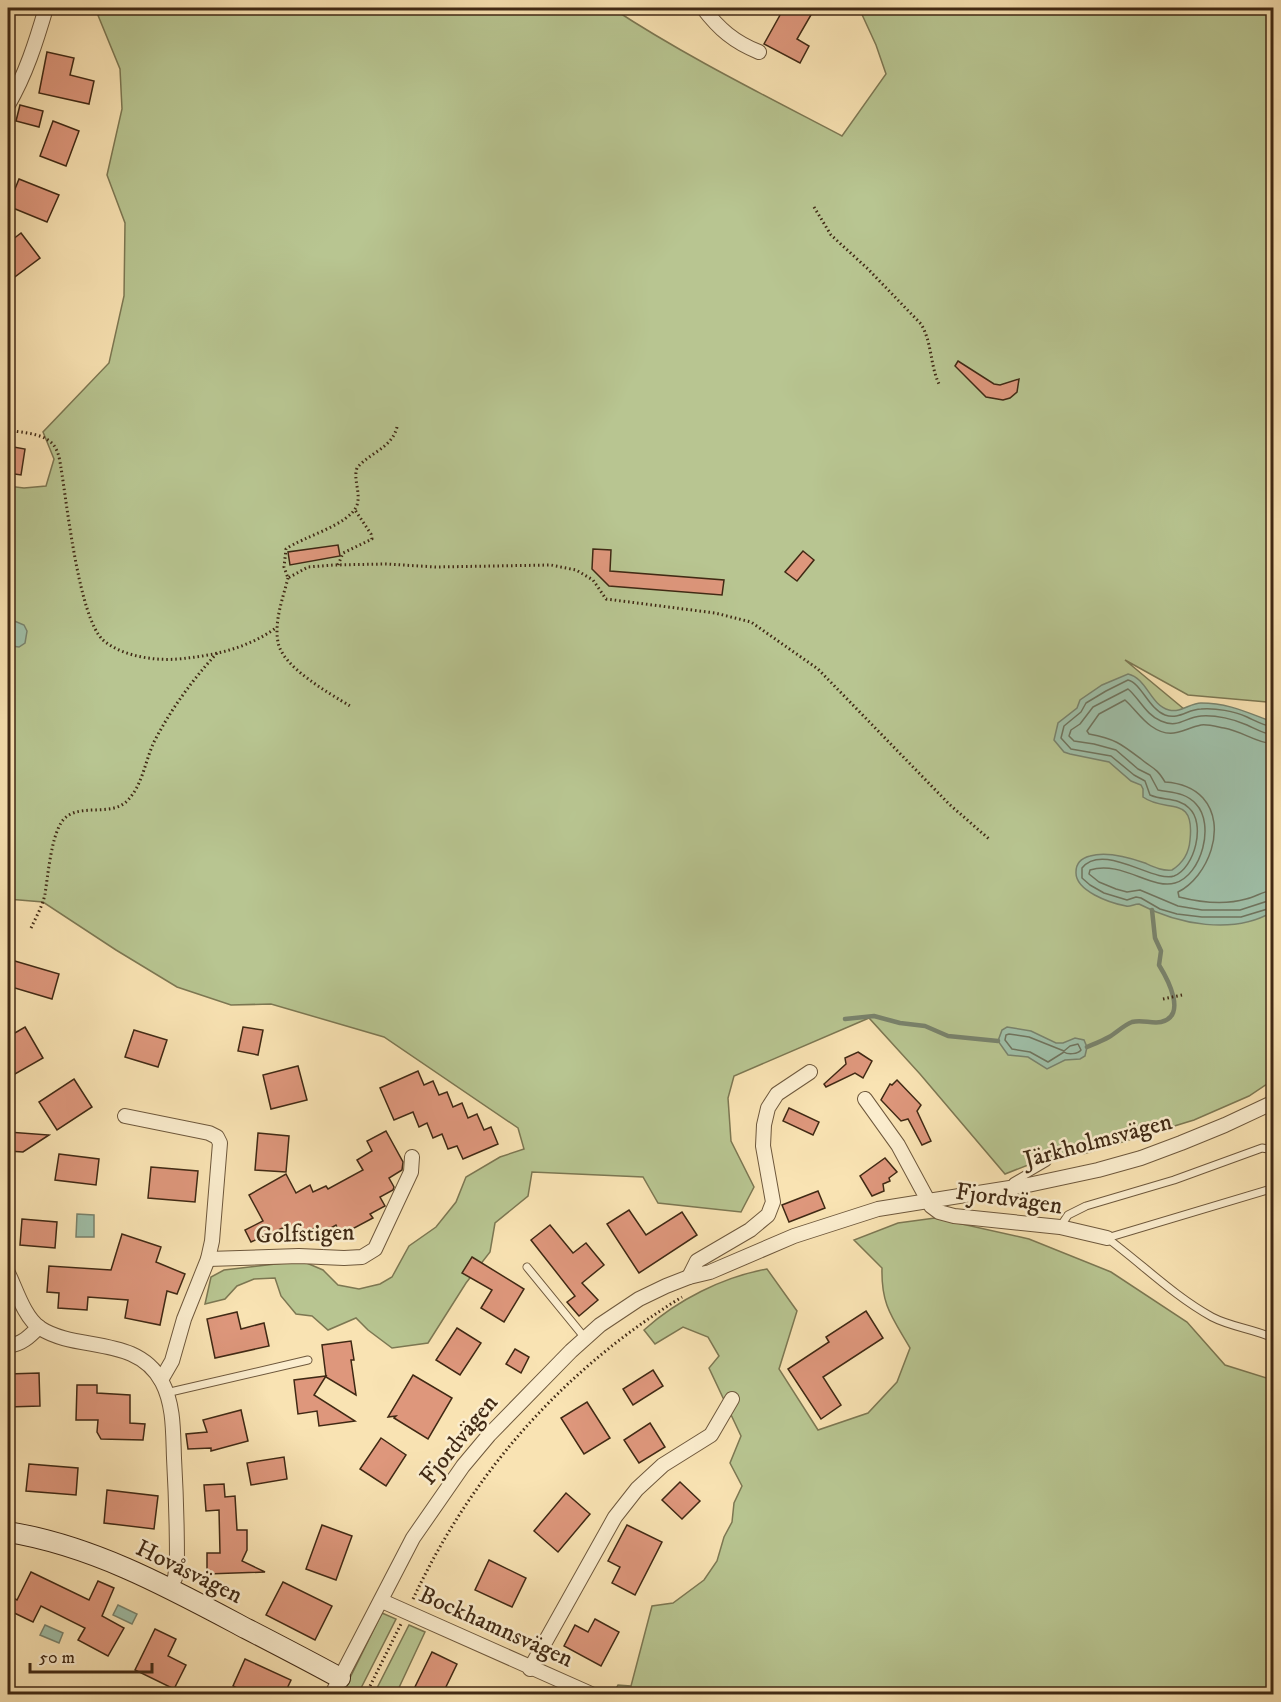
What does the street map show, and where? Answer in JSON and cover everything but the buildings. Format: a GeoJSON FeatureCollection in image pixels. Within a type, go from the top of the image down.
{"type":"FeatureCollection","features":[{"type":"Feature","properties":{"kind":"street"},"geometry":{"type":"LineString","coordinates":[[8,105],[13,84],[31,59],[46,8]]}},
{"type":"Feature","properties":{"kind":"street"},"geometry":{"type":"LineString","coordinates":[[703,8],[722,32],[740,44],[759,52]]}},
{"type":"Feature","properties":{"kind":"street","name":"Fjordvägen"},"geometry":{"type":"LineString","coordinates":[[689,1277],[696,1261],[768,1215],[773,1202],[763,1146],[768,1108],[777,1094],[810,1072]]}},
{"type":"Feature","properties":{"kind":"street"},"geometry":{"type":"LineString","coordinates":[[866,1099],[898,1145],[928,1201]]}},
{"type":"Feature","properties":{"kind":"street","name":"Järkholmsvägen"},"geometry":{"type":"LineString","coordinates":[[928,1201],[1098,1170],[1141,1158],[1225,1125],[1274,1102]]}},
{"type":"Feature","properties":{"kind":"street"},"geometry":{"type":"LineString","coordinates":[[125,1116],[209,1133],[217,1137],[220,1149],[216,1210],[208,1259],[184,1319],[164,1386]]}},
{"type":"Feature","properties":{"kind":"street","name":"Golfstigen"},"geometry":{"type":"LineString","coordinates":[[208,1259],[299,1256],[362,1257],[375,1249],[411,1172],[412,1157]]}},
{"type":"Feature","properties":{"kind":"street","name":"Fjordvägen"},"geometry":{"type":"LineString","coordinates":[[336,1686],[413,1538],[463,1466],[489,1435],[585,1338],[600,1324],[639,1299],[794,1236],[844,1219],[878,1209],[928,1201],[939,1212],[954,1216],[1060,1227],[1107,1238]]}},
{"type":"Feature","properties":{"kind":"street"},"geometry":{"type":"LineString","coordinates":[[8,1273],[28,1315],[39,1327],[75,1340],[115,1348],[135,1355],[149,1366],[164,1386],[173,1418],[177,1563],[175,1578],[170,1587]]}},
{"type":"Feature","properties":{"kind":"street"},"geometry":{"type":"LineString","coordinates":[[8,1346],[25,1341],[39,1327]]}},
{"type":"Feature","properties":{"kind":"street"},"geometry":{"type":"LineString","coordinates":[[530,1669],[615,1517],[637,1489],[663,1465],[711,1435],[732,1399]]}},
{"type":"Feature","properties":{"kind":"street","name":"Hovåsvägen"},"geometry":{"type":"LineString","coordinates":[[8,1532],[83,1550],[170,1587],[336,1686]]}},
{"type":"Feature","properties":{"kind":"street","name":"Bockhamnsvägen"},"geometry":{"type":"LineString","coordinates":[[382,1601],[591,1695]]}},
{"type":"Feature","properties":{"kind":"lane"},"geometry":{"type":"LineString","coordinates":[[1060,1227],[1068,1215],[1086,1206],[1174,1180],[1262,1148],[1274,1150]]}},
{"type":"Feature","properties":{"kind":"lane"},"geometry":{"type":"LineString","coordinates":[[1013,1187],[1013,1182],[1018,1177],[1047,1162]]}},
{"type":"Feature","properties":{"kind":"lane"},"geometry":{"type":"LineString","coordinates":[[1107,1238],[1274,1188]]}},
{"type":"Feature","properties":{"kind":"lane","name":"Fjordvägen"},"geometry":{"type":"LineString","coordinates":[[1107,1238],[1169,1287],[1214,1318],[1273,1338]]}},
{"type":"Feature","properties":{"kind":"lane"},"geometry":{"type":"LineString","coordinates":[[527,1267],[585,1338]]}},
{"type":"Feature","properties":{"kind":"lane"},"geometry":{"type":"LineString","coordinates":[[164,1386],[308,1360]]}},
{"type":"Feature","properties":{"kind":"path"},"geometry":{"type":"LineString","coordinates":[[814,207],[831,235],[868,269],[921,324],[927,333],[933,371],[939,384]]}},
{"type":"Feature","properties":{"kind":"path"},"geometry":{"type":"LineString","coordinates":[[350,706],[283,656],[278,643],[277,627],[288,578],[284,567],[286,549],[335,525],[355,510],[358,498],[355,473],[357,468],[389,442],[395,435],[397,427]]}},
{"type":"Feature","properties":{"kind":"path"},"geometry":{"type":"LineString","coordinates":[[8,430],[42,437],[51,441],[56,448],[84,605],[95,630],[102,639],[124,652],[163,659],[198,657],[263,638],[277,627]]}},
{"type":"Feature","properties":{"kind":"path"},"geometry":{"type":"LineString","coordinates":[[338,565],[343,553],[372,539],[355,510]]}},
{"type":"Feature","properties":{"kind":"path"},"geometry":{"type":"LineString","coordinates":[[288,578],[308,567],[338,565],[558,566],[576,570],[593,580],[606,598],[715,613],[751,622],[818,669],[949,804],[989,839]]}},
{"type":"Feature","properties":{"kind":"path"},"geometry":{"type":"LineString","coordinates":[[31,928],[45,897],[47,873],[61,822],[69,815],[81,811],[112,809],[125,803],[136,790],[153,744],[191,682],[218,652]]}},
{"type":"Feature","properties":{"kind":"path"},"geometry":{"type":"LineString","coordinates":[[1163,999],[1182,995]]}},
{"type":"Feature","properties":{"kind":"path"},"geometry":{"type":"LineString","coordinates":[[366,1695],[427,1569],[460,1511],[486,1474],[537,1413],[612,1346],[657,1312],[686,1294]]}},
{"type":"Feature","properties":{"kind":"shaded area"},"geometry":{"type":"Polygon","coordinates":[[[95,8],[612,8],[696,59],[842,136],[886,74],[859,8],[1273,8],[1273,700],[1267,702],[1188,695],[1125,660],[1273,783],[1273,1080],[1249,1096],[1194,1120],[1083,1154],[1051,1156],[1005,1174],[869,1018],[734,1076],[728,1098],[731,1141],[754,1187],[741,1212],[658,1203],[643,1177],[532,1172],[528,1196],[495,1223],[490,1252],[466,1283],[428,1343],[392,1348],[356,1318],[328,1330],[312,1316],[296,1314],[281,1296],[275,1278],[254,1279],[237,1286],[225,1299],[205,1304],[211,1277],[224,1270],[302,1261],[323,1270],[338,1285],[359,1289],[380,1284],[392,1277],[409,1246],[436,1227],[456,1202],[466,1177],[500,1157],[524,1149],[518,1128],[384,1037],[271,1004],[231,1005],[177,987],[43,902],[8,899],[8,486],[24,488],[46,486],[54,459],[43,432],[109,363],[124,296],[125,223],[107,175],[122,109],[120,69],[95,8]]]}},
{"type":"Feature","properties":{"kind":"shaded area"},"geometry":{"type":"Polygon","coordinates":[[[935,1218],[1029,1239],[1111,1272],[1187,1322],[1225,1365],[1273,1380],[1273,1694],[613,1694],[618,1685],[631,1686],[652,1606],[673,1603],[704,1580],[717,1561],[724,1537],[732,1522],[734,1503],[742,1486],[730,1463],[741,1436],[709,1368],[719,1356],[708,1337],[683,1327],[655,1344],[644,1330],[671,1309],[701,1291],[734,1278],[767,1269],[797,1311],[779,1369],[818,1430],[868,1413],[897,1382],[910,1348],[889,1310],[883,1292],[882,1268],[854,1240],[898,1223],[935,1218]]]}},
{"type":"Feature","properties":{"kind":"shaded area"},"geometry":{"type":"Polygon","coordinates":[[[382,1613],[396,1619],[358,1694],[342,1694],[382,1613]]]}},
{"type":"Feature","properties":{"kind":"shaded area"},"geometry":{"type":"Polygon","coordinates":[[[409,1625],[425,1632],[396,1694],[374,1694],[409,1625]]]}},
{"type":"Feature","properties":{"kind":"water"},"geometry":{"type":"Polygon","coordinates":[[[12,620],[24,625],[27,631],[25,643],[19,647],[8,643],[8,622],[12,620]]]}},
{"type":"Feature","properties":{"kind":"water"},"geometry":{"type":"Polygon","coordinates":[[[1128,674],[1140,681],[1157,703],[1169,710],[1178,710],[1197,703],[1211,703],[1238,709],[1273,722],[1274,911],[1258,919],[1241,923],[1224,925],[1188,922],[1139,904],[1126,906],[1103,899],[1087,890],[1077,879],[1078,864],[1090,856],[1117,855],[1161,869],[1172,870],[1182,861],[1188,849],[1190,825],[1188,816],[1183,810],[1152,802],[1143,797],[1141,785],[1131,781],[1109,762],[1064,752],[1054,740],[1058,723],[1077,708],[1080,700],[1102,685],[1128,674]]]}},
{"type":"Feature","properties":{"kind":"water"},"geometry":{"type":"Polygon","coordinates":[[[1007,1027],[1031,1031],[1056,1043],[1075,1038],[1084,1040],[1087,1047],[1085,1056],[1080,1059],[1065,1060],[1047,1069],[1028,1057],[1008,1055],[998,1041],[1002,1030],[1007,1027]]]}},
{"type":"Feature","properties":{"kind":"water"},"geometry":{"type":"Polygon","coordinates":[[[77,1214],[94,1215],[94,1237],[76,1237],[77,1214]]]}},
{"type":"Feature","properties":{"kind":"water"},"geometry":{"type":"Polygon","coordinates":[[[118,1605],[137,1614],[132,1624],[113,1615],[118,1605]]]}},
{"type":"Feature","properties":{"kind":"water"},"geometry":{"type":"Polygon","coordinates":[[[45,1625],[63,1633],[59,1643],[40,1635],[45,1625]]]}},
{"type":"Feature","properties":{"kind":"waterway"},"geometry":{"type":"LineString","coordinates":[[1087,1047],[1109,1037],[1132,1022],[1161,1022],[1169,1018],[1173,1012],[1173,996],[1159,965],[1161,951],[1155,938],[1152,910]]}},
{"type":"Feature","properties":{"kind":"waterway"},"geometry":{"type":"LineString","coordinates":[[845,1019],[874,1016],[900,1023],[925,1026],[948,1036],[998,1041]]}}]}
